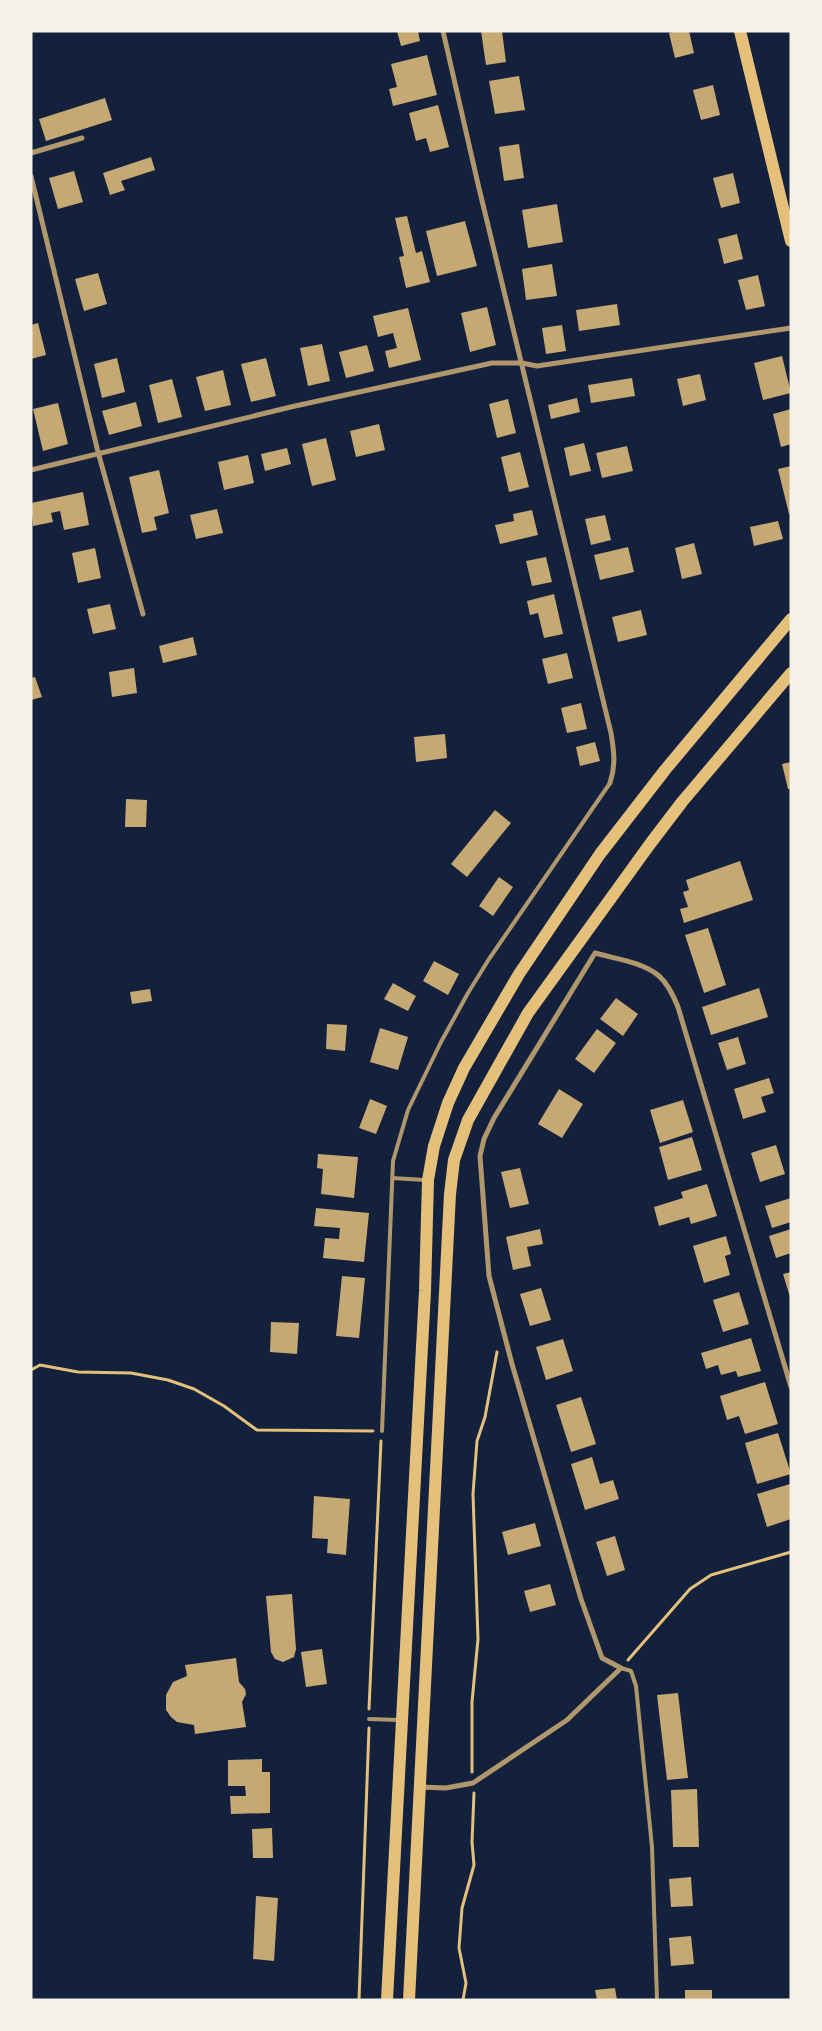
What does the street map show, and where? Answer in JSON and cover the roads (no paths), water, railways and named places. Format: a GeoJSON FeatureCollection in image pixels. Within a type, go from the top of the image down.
{"type":"FeatureCollection","features":[{"type":"Feature","properties":{"kind":"main road"},"geometry":{"type":"LineString","coordinates":[[740,31],[791,241]]}},
{"type":"Feature","properties":{"kind":"main road"},"geometry":{"type":"LineString","coordinates":[[387,2000],[425,1291],[428,1180],[434,1146],[448,1103],[464,1068],[549,928],[600,854],[664,770],[791,619]]}},
{"type":"Feature","properties":{"kind":"main road"},"geometry":{"type":"LineString","coordinates":[[409,2000],[450,1194],[454,1160],[458,1146],[468,1120],[528,1013],[671,816],[791,673]]}},
{"type":"Feature","properties":{"kind":"street"},"geometry":{"type":"LineString","coordinates":[[443,31],[478,184],[611,733],[615,754],[614,771],[610,783]]}},
{"type":"Feature","properties":{"kind":"street"},"geometry":{"type":"LineString","coordinates":[[31,153],[82,138]]}},
{"type":"Feature","properties":{"kind":"street"},"geometry":{"type":"LineString","coordinates":[[31,176],[98,452],[143,614]]}},
{"type":"Feature","properties":{"kind":"street"},"geometry":{"type":"LineString","coordinates":[[31,470],[98,452],[286,408],[492,363],[522,363],[537,366],[791,328]]}},
{"type":"Feature","properties":{"kind":"street"},"geometry":{"type":"LineString","coordinates":[[420,1787],[446,1788],[473,1783],[567,1720],[621,1668],[602,1658],[581,1599],[506,1339],[489,1276],[480,1156],[484,1139],[494,1118],[595,953],[638,965],[659,976],[671,992],[678,1007],[791,1387]]}},
{"type":"Feature","properties":{"kind":"lane"},"geometry":{"type":"LineString","coordinates":[[382,1431],[392,1178],[396,1149],[408,1110],[441,1042],[489,959],[610,783]]}},
{"type":"Feature","properties":{"kind":"lane"},"geometry":{"type":"LineString","coordinates":[[392,1178],[428,1180]]}},
{"type":"Feature","properties":{"kind":"lane"},"geometry":{"type":"LineString","coordinates":[[621,1668],[631,1671],[636,1686],[652,1847],[657,2000]]}},
{"type":"Feature","properties":{"kind":"lane"},"geometry":{"type":"LineString","coordinates":[[369,1719],[402,1720]]}}]}
